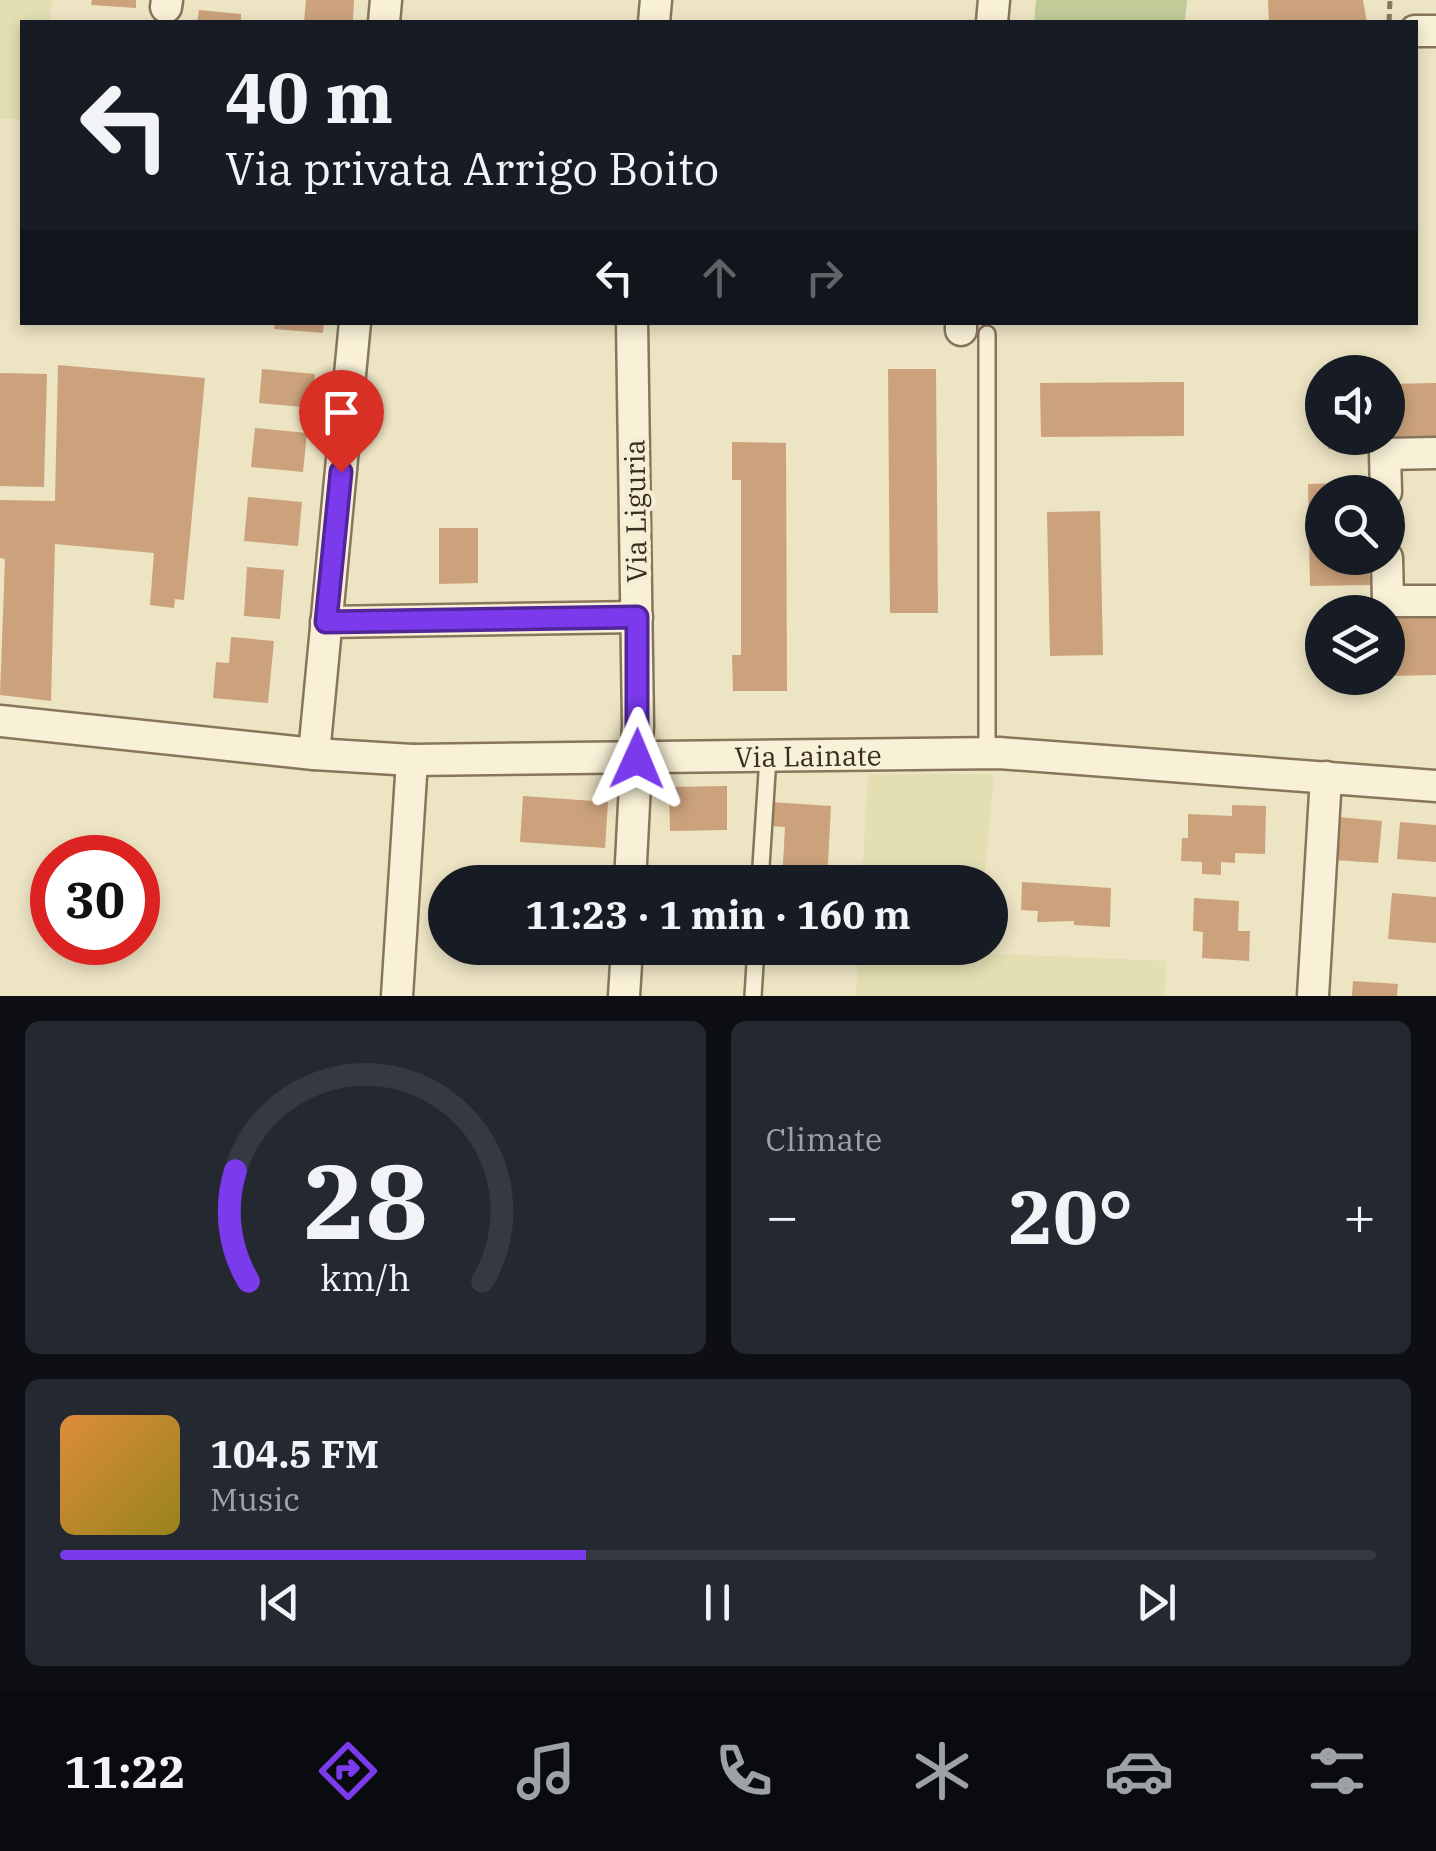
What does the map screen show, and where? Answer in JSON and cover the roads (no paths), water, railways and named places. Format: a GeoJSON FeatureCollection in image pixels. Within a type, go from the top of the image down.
{"type":"FeatureCollection","features":[{"type":"Feature","properties":{"kind":"street"},"geometry":{"type":"LineString","coordinates":[[314,754],[355,325]]}},
{"type":"Feature","properties":{"kind":"street","name":"Via Liguria"},"geometry":{"type":"LineString","coordinates":[[631,865],[637,759],[632,325]]}},
{"type":"Feature","properties":{"kind":"street"},"geometry":{"type":"LineString","coordinates":[[1386,475],[1385,454],[1436,453]]}},
{"type":"Feature","properties":{"kind":"street"},"geometry":{"type":"LineString","coordinates":[[1387,575],[1388,601],[1436,600]]}},
{"type":"Feature","properties":{"kind":"street"},"geometry":{"type":"LineString","coordinates":[[326,622],[637,617]]}},
{"type":"Feature","properties":{"kind":"street","name":"Via Lainate"},"geometry":{"type":"LineString","coordinates":[[0,722],[314,754],[412,760],[987,754],[1436,786]]}},
{"type":"Feature","properties":{"kind":"street"},"geometry":{"type":"LineString","coordinates":[[397,996],[412,760]]}},
{"type":"Feature","properties":{"kind":"street"},"geometry":{"type":"LineString","coordinates":[[1314,996],[1326,777]]}},
{"type":"Feature","properties":{"kind":"street"},"geometry":{"type":"LineString","coordinates":[[624,996],[626,965]]}},
{"type":"Feature","properties":{"kind":"lane"},"geometry":{"type":"LineString","coordinates":[[970,329],[987,754]]}},
{"type":"Feature","properties":{"kind":"lane"},"geometry":{"type":"LineString","coordinates":[[761,865],[768,757]]}},
{"type":"Feature","properties":{"kind":"lane"},"geometry":{"type":"LineString","coordinates":[[753,996],[755,965]]}}]}
